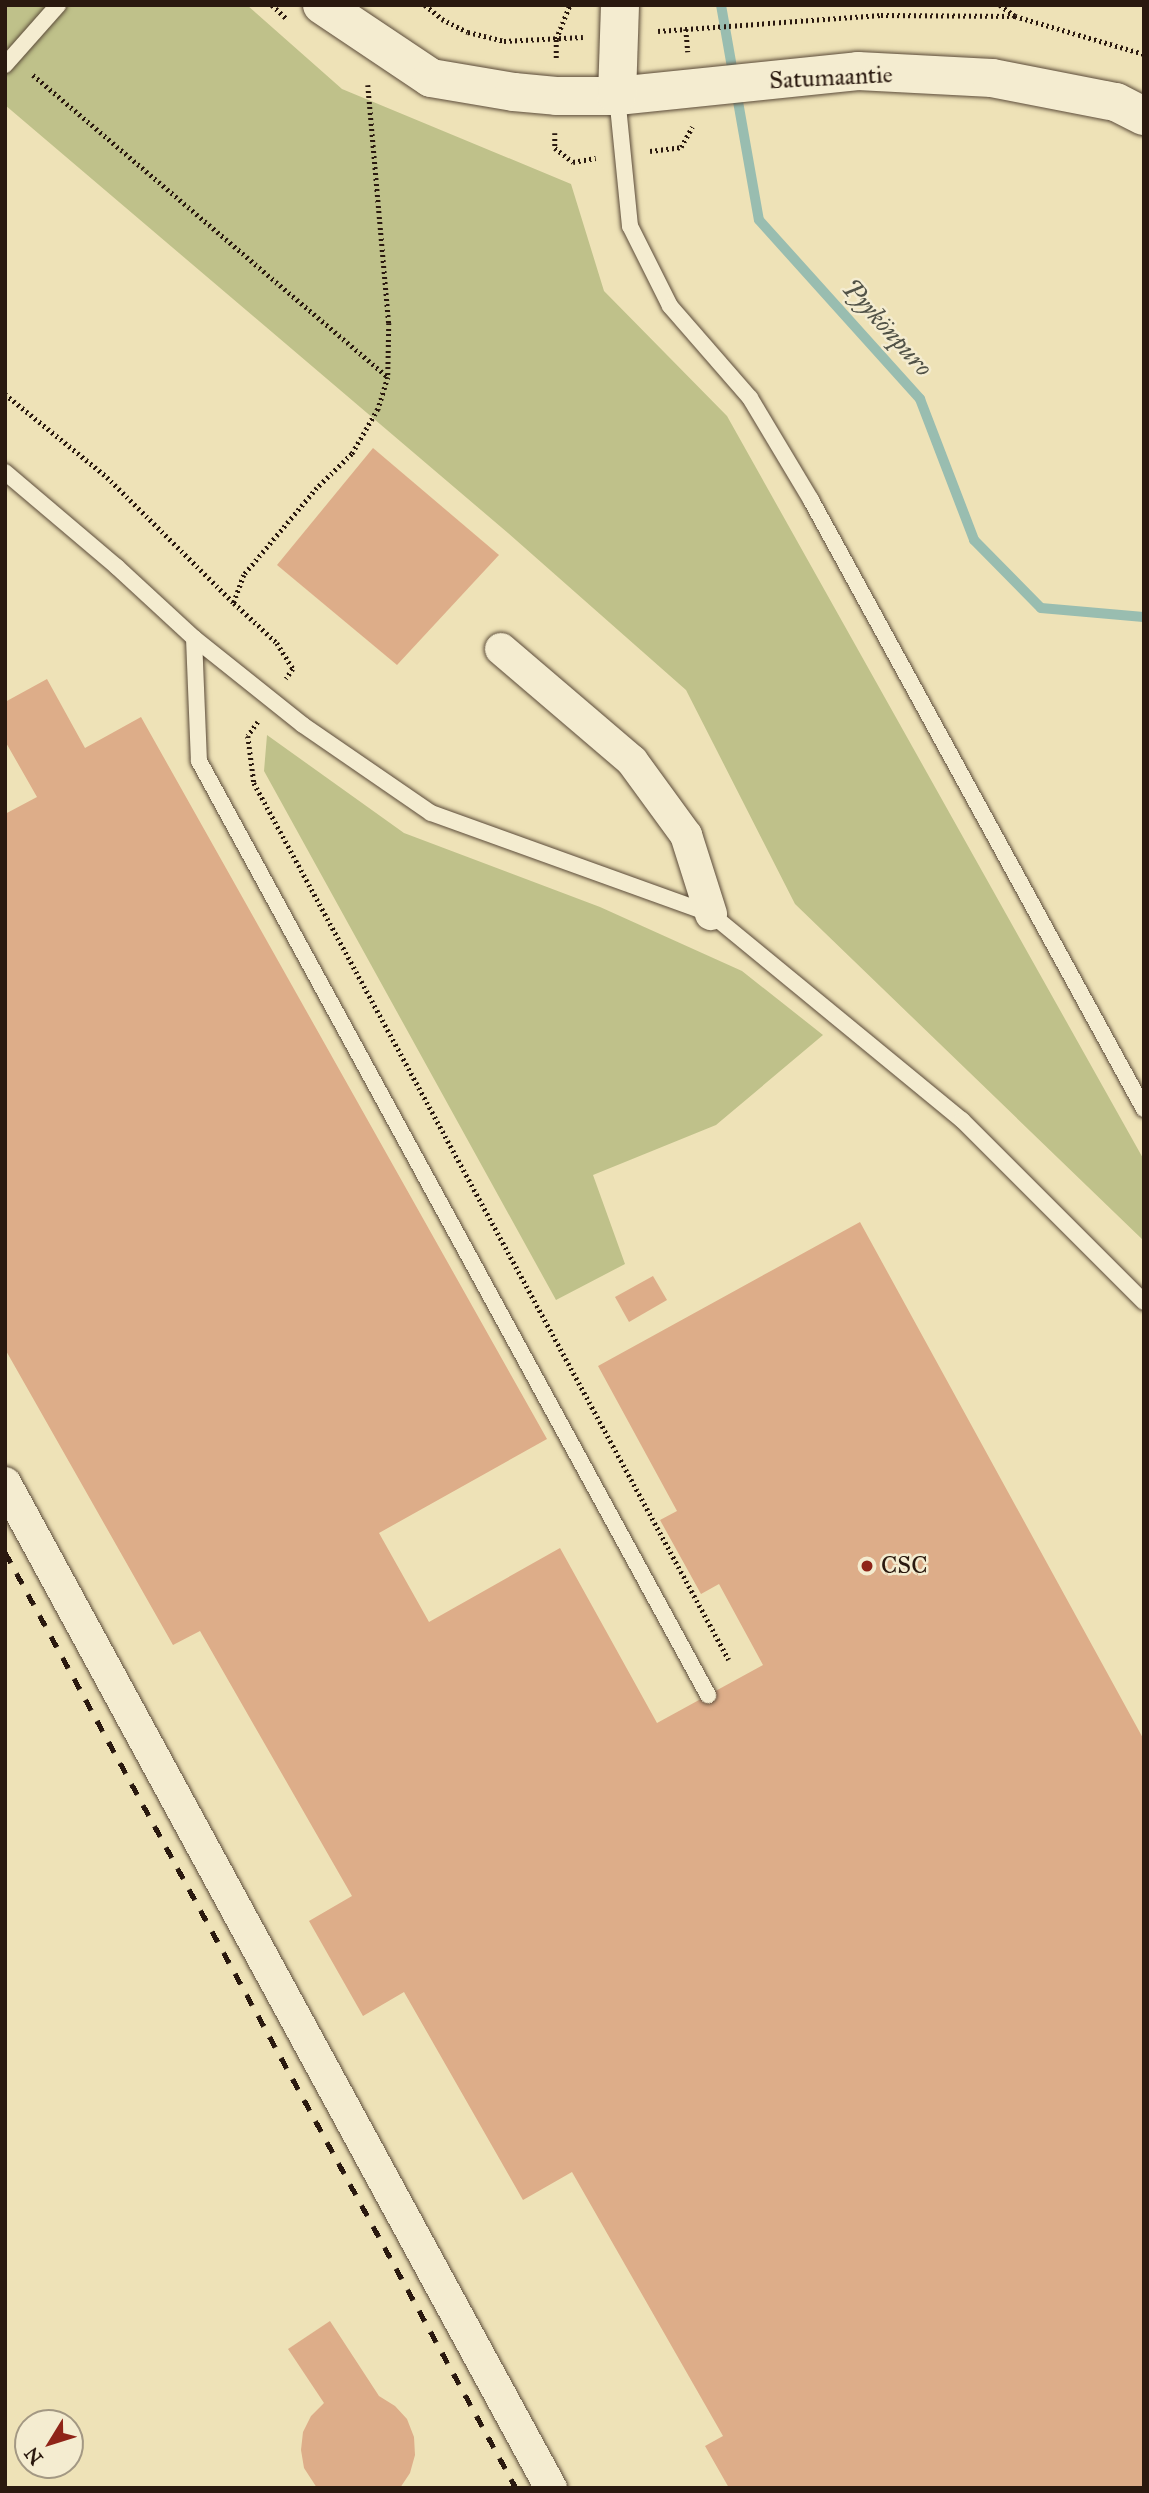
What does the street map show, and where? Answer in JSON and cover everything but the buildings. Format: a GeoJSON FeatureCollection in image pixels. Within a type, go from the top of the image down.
{"type":"FeatureCollection","features":[{"type":"Feature","properties":{"kind":"street","name":"Satumaantie"},"geometry":{"type":"LineString","coordinates":[[322,5],[431,78],[514,92],[556,96],[617,96],[858,71],[992,78],[1116,103],[1144,116]]}},
{"type":"Feature","properties":{"kind":"street"},"geometry":{"type":"LineString","coordinates":[[617,96],[620,20]]}},
{"type":"Feature","properties":{"kind":"street"},"geometry":{"type":"LineString","coordinates":[[501,649],[632,761],[686,835],[711,914]]}},
{"type":"Feature","properties":{"kind":"street"},"geometry":{"type":"LineString","coordinates":[[5,1483],[551,2488]]}},
{"type":"Feature","properties":{"kind":"lane"},"geometry":{"type":"LineString","coordinates":[[8,62],[58,5]]}},
{"type":"Feature","properties":{"kind":"lane"},"geometry":{"type":"LineString","coordinates":[[617,96],[630,226],[670,306],[750,398],[811,500],[1144,1109]]}},
{"type":"Feature","properties":{"kind":"lane"},"geometry":{"type":"LineString","coordinates":[[5,472],[117,567],[194,638],[303,725],[431,813],[711,914],[962,1120],[1144,1302]]}},
{"type":"Feature","properties":{"kind":"lane"},"geometry":{"type":"LineString","coordinates":[[194,638],[199,761],[708,1695]]}},
{"type":"Feature","properties":{"kind":"path"},"geometry":{"type":"LineString","coordinates":[[425,5],[442,19],[468,32],[504,41],[556,39],[620,20],[881,15],[1015,16],[1144,54]]}},
{"type":"Feature","properties":{"kind":"path"},"geometry":{"type":"LineString","coordinates":[[556,39],[570,5]]}},
{"type":"Feature","properties":{"kind":"path"},"geometry":{"type":"LineString","coordinates":[[1000,5],[1015,16]]}},
{"type":"Feature","properties":{"kind":"path"},"geometry":{"type":"LineString","coordinates":[[8,62],[388,377]]}},
{"type":"Feature","properties":{"kind":"path"},"geometry":{"type":"LineString","coordinates":[[234,603],[244,575],[317,488],[352,454],[378,409],[388,377],[388,323],[368,85]]}},
{"type":"Feature","properties":{"kind":"path"},"geometry":{"type":"LineString","coordinates":[[5,394],[107,477],[277,643],[293,669],[248,736],[254,783],[729,1660]]}},
{"type":"Feature","properties":{"kind":"green space"},"geometry":{"type":"Polygon","coordinates":[[[5,5],[247,5],[342,89],[571,184],[604,291],[727,416],[1144,1160],[1144,1241],[795,904],[686,690],[508,533],[5,105],[5,5]]]}},
{"type":"Feature","properties":{"kind":"green space"},"geometry":{"type":"Polygon","coordinates":[[[267,735],[404,833],[600,907],[742,971],[823,1035],[716,1125],[593,1175],[625,1264],[556,1300],[264,771],[267,735]]]}},
{"type":"Feature","properties":{"kind":"waterway","name":"Pyykönpuro"},"geometry":{"type":"LineString","coordinates":[[721,5],[759,220],[920,399],[974,540],[1041,608],[1144,617]]}},
{"type":"Feature","properties":{"kind":"railway"},"geometry":{"type":"LineString","coordinates":[[5,1552],[516,2488]]}},
{"type":"Feature","properties":{"kind":"place","name":"CSC"},"geometry":{"type":"Point","coordinates":[867,1566]}}]}
